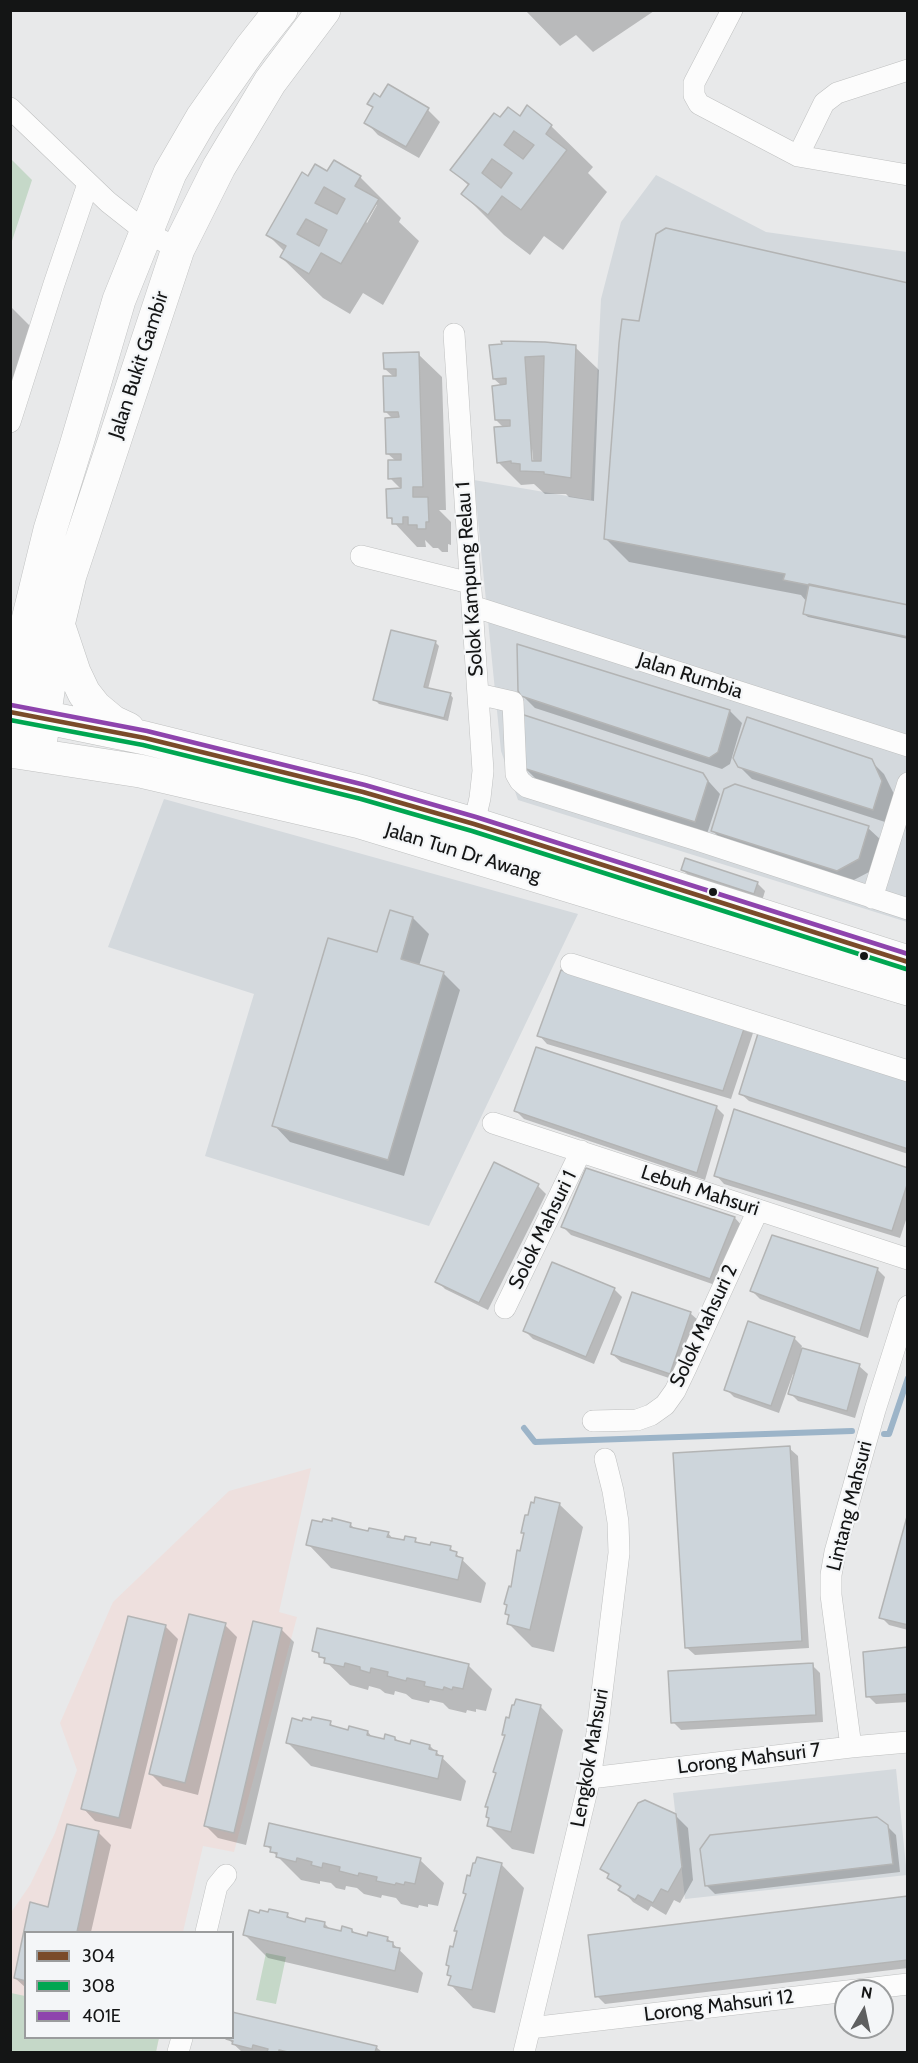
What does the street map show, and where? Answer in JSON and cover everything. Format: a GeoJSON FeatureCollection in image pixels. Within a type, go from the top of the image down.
{"type":"FeatureCollection","features":[{"type":"Feature","properties":{"kind":"main road","name":"Jalan Bukit Gambir"},"geometry":{"type":"LineString","coordinates":[[21,732],[43,623],[50,530],[119,300],[170,173],[202,118],[281,10]]}},
{"type":"Feature","properties":{"kind":"main road","name":"Jalan Bukit Gambir"},"geometry":{"type":"LineString","coordinates":[[43,623],[70,574],[178,249],[219,167],[270,82],[324,10]]}},
{"type":"Feature","properties":{"kind":"main road"},"geometry":{"type":"LineString","coordinates":[[10,648],[43,623],[74,672],[84,693],[95,707],[113,722],[145,738]]}},
{"type":"Feature","properties":{"kind":"main road","name":"Jalan Tun Dr Awang"},"geometry":{"type":"LineString","coordinates":[[21,732],[145,738],[363,792],[474,824],[908,962]]}},
{"type":"Feature","properties":{"kind":"main road","name":"Jalan Tun Dr Awang"},"geometry":{"type":"LineString","coordinates":[[21,732],[140,771],[360,822],[908,989]]}},
{"type":"Feature","properties":{"kind":"street"},"geometry":{"type":"LineString","coordinates":[[732,10],[694,83],[694,95],[699,104],[798,156],[908,175]]}},
{"type":"Feature","properties":{"kind":"street"},"geometry":{"type":"LineString","coordinates":[[798,156],[824,103],[837,93],[908,70]]}},
{"type":"Feature","properties":{"kind":"street"},"geometry":{"type":"LineString","coordinates":[[10,108],[108,202],[151,221],[178,249]]}},
{"type":"Feature","properties":{"kind":"street"},"geometry":{"type":"LineString","coordinates":[[10,422],[88,184]]}},
{"type":"Feature","properties":{"kind":"street","name":"Solok Kampung Relau 1"},"geometry":{"type":"LineString","coordinates":[[454,334],[483,771],[474,824]]}},
{"type":"Feature","properties":{"kind":"street"},"geometry":{"type":"LineString","coordinates":[[361,556],[470,583]]}},
{"type":"Feature","properties":{"kind":"street","name":"Jalan Rumbia"},"geometry":{"type":"LineString","coordinates":[[472,606],[908,746]]}},
{"type":"Feature","properties":{"kind":"street"},"geometry":{"type":"LineString","coordinates":[[478,694],[513,702],[516,774],[527,787],[694,838],[908,909]]}},
{"type":"Feature","properties":{"kind":"street"},"geometry":{"type":"LineString","coordinates":[[872,898],[908,783]]}},
{"type":"Feature","properties":{"kind":"street"},"geometry":{"type":"LineString","coordinates":[[571,964],[908,1071]]}},
{"type":"Feature","properties":{"kind":"street","name":"Lebuh Mahsuri"},"geometry":{"type":"LineString","coordinates":[[493,1123],[908,1259]]}},
{"type":"Feature","properties":{"kind":"street","name":"Solok Mahsuri 1"},"geometry":{"type":"LineString","coordinates":[[505,1308],[581,1151]]}},
{"type":"Feature","properties":{"kind":"street","name":"Solok Mahsuri 2"},"geometry":{"type":"LineString","coordinates":[[593,1421],[637,1420],[651,1415],[665,1405],[686,1368],[758,1210]]}},
{"type":"Feature","properties":{"kind":"street","name":"Lintang Mahsuri"},"geometry":{"type":"LineString","coordinates":[[851,1747],[831,1595],[831,1575],[835,1552],[872,1421],[908,1306]]}},
{"type":"Feature","properties":{"kind":"street","name":"Lengkok Mahsuri"},"geometry":{"type":"LineString","coordinates":[[524,2052],[590,1778],[599,1721],[619,1552],[618,1522],[605,1459]]}},
{"type":"Feature","properties":{"kind":"street","name":"Lorong Mahsuri 7"},"geometry":{"type":"LineString","coordinates":[[590,1778],[908,1742]]}},
{"type":"Feature","properties":{"kind":"street"},"geometry":{"type":"LineString","coordinates":[[206,1931],[217,1886],[226,1875]]}},
{"type":"Feature","properties":{"kind":"street","name":"Lorong Mahsuri 12"},"geometry":{"type":"LineString","coordinates":[[530,2028],[908,1984]]}},
{"type":"Feature","properties":{"kind":"shaded area"},"geometry":{"type":"Polygon","coordinates":[[[656,175],[766,232],[907,252],[907,922],[518,800],[501,751],[474,480],[591,500],[601,299],[621,222],[656,175]]]}},
{"type":"Feature","properties":{"kind":"shaded area"},"geometry":{"type":"Polygon","coordinates":[[[164,799],[578,914],[429,1226],[205,1156],[254,994],[108,947],[164,799]]]}},
{"type":"Feature","properties":{"kind":"shaded area"},"geometry":{"type":"Polygon","coordinates":[[[311,1468],[279,1612],[297,1617],[234,1852],[203,1846],[183,1931],[24,1931],[24,2039],[159,2039],[156,2052],[11,2052],[10,1914],[30,1885],[55,1833],[77,1770],[60,1723],[113,1602],[229,1491],[311,1468]]]}},
{"type":"Feature","properties":{"kind":"shaded area"},"geometry":{"type":"Polygon","coordinates":[[[896,1769],[907,1875],[685,1899],[673,1793],[896,1769]]]}},
{"type":"Feature","properties":{"kind":"green space"},"geometry":{"type":"Polygon","coordinates":[[[11,159],[32,180],[11,244],[11,159]]]}},
{"type":"Feature","properties":{"kind":"green space"},"geometry":{"type":"Polygon","coordinates":[[[266,1953],[286,1957],[276,2004],[256,2000],[266,1953]]]}},
{"type":"Feature","properties":{"kind":"green space"},"geometry":{"type":"Polygon","coordinates":[[[11,1993],[24,1996],[24,2039],[159,2039],[156,2052],[11,2052],[11,1993]]]}},
{"type":"Feature","properties":{"kind":"building"},"geometry":{"type":"Polygon","coordinates":[[[388,84],[429,108],[406,147],[364,123],[373,107],[367,104],[374,93],[380,97],[388,84]]]}},
{"type":"Feature","properties":{"kind":"building"},"geometry":{"type":"Polygon","coordinates":[[[527,105],[552,125],[546,134],[567,150],[521,210],[502,196],[488,215],[461,194],[469,184],[450,170],[494,113],[500,117],[508,107],[520,116],[527,105]],[[514,131],[504,145],[523,159],[534,145],[514,131]],[[492,159],[482,173],[501,188],[512,173],[492,159]]]}},
{"type":"Feature","properties":{"kind":"building"},"geometry":{"type":"Polygon","coordinates":[[[334,160],[361,176],[355,186],[379,199],[341,264],[321,253],[309,274],[280,257],[286,246],[266,235],[302,172],[308,176],[315,164],[327,171],[334,160]],[[324,187],[315,203],[337,214],[345,199],[324,187]],[[306,219],[297,234],[319,246],[327,230],[306,219]]]}},
{"type":"Feature","properties":{"kind":"building"},"geometry":{"type":"Polygon","coordinates":[[[666,228],[908,283],[908,605],[783,580],[785,574],[604,539],[622,319],[639,321],[656,234],[666,228]]]}},
{"type":"Feature","properties":{"kind":"building"},"geometry":{"type":"Polygon","coordinates":[[[501,341],[576,345],[571,478],[544,474],[544,472],[520,471],[520,464],[511,463],[511,461],[497,463],[494,427],[510,426],[510,420],[495,420],[492,386],[506,384],[506,378],[493,379],[489,345],[502,344],[501,341]],[[544,356],[525,357],[532,461],[541,461],[544,356]]]}},
{"type":"Feature","properties":{"kind":"building"},"geometry":{"type":"Polygon","coordinates":[[[419,352],[423,487],[413,487],[413,497],[428,497],[429,522],[426,522],[426,529],[417,529],[417,525],[408,525],[408,517],[403,517],[403,524],[392,524],[392,518],[387,518],[386,489],[401,488],[401,478],[388,479],[388,460],[401,460],[401,454],[386,454],[385,418],[399,417],[398,412],[384,412],[383,376],[396,376],[396,369],[384,369],[383,353],[419,352]]]}},
{"type":"Feature","properties":{"kind":"building"},"geometry":{"type":"Polygon","coordinates":[[[809,584],[908,605],[908,637],[803,614],[809,584]]]}},
{"type":"Feature","properties":{"kind":"building"},"geometry":{"type":"Polygon","coordinates":[[[391,630],[436,641],[424,687],[451,693],[444,718],[373,700],[391,630]]]}},
{"type":"Feature","properties":{"kind":"building"},"geometry":{"type":"Polygon","coordinates":[[[517,644],[730,710],[718,752],[709,758],[521,696],[518,691],[517,644]]]}},
{"type":"Feature","properties":{"kind":"building"},"geometry":{"type":"Polygon","coordinates":[[[521,714],[703,773],[708,781],[695,822],[523,768],[521,714]]]}},
{"type":"Feature","properties":{"kind":"building"},"geometry":{"type":"Polygon","coordinates":[[[747,717],[872,759],[882,781],[873,810],[738,767],[733,758],[747,717]]]}},
{"type":"Feature","properties":{"kind":"building"},"geometry":{"type":"Polygon","coordinates":[[[735,784],[869,826],[859,859],[837,871],[711,831],[724,789],[735,784]]]}},
{"type":"Feature","properties":{"kind":"building"},"geometry":{"type":"Polygon","coordinates":[[[685,858],[758,882],[754,894],[681,870],[685,858]]]}},
{"type":"Feature","properties":{"kind":"building"},"geometry":{"type":"Polygon","coordinates":[[[390,910],[413,917],[401,959],[444,972],[388,1160],[272,1126],[328,938],[377,952],[390,910]]]}},
{"type":"Feature","properties":{"kind":"building"},"geometry":{"type":"Polygon","coordinates":[[[561,970],[746,1023],[723,1091],[537,1036],[561,970]]]}},
{"type":"Feature","properties":{"kind":"building"},"geometry":{"type":"Polygon","coordinates":[[[760,1027],[908,1075],[908,1149],[739,1094],[760,1027]]]}},
{"type":"Feature","properties":{"kind":"building"},"geometry":{"type":"Polygon","coordinates":[[[536,1047],[717,1106],[697,1173],[514,1111],[536,1047]]]}},
{"type":"Feature","properties":{"kind":"building"},"geometry":{"type":"Polygon","coordinates":[[[734,1109],[908,1168],[908,1182],[892,1231],[714,1176],[734,1109]]]}},
{"type":"Feature","properties":{"kind":"building"},"geometry":{"type":"Polygon","coordinates":[[[494,1162],[539,1184],[479,1303],[435,1282],[494,1162]]]}},
{"type":"Feature","properties":{"kind":"building"},"geometry":{"type":"Polygon","coordinates":[[[586,1168],[735,1217],[710,1279],[561,1227],[586,1168]]]}},
{"type":"Feature","properties":{"kind":"building"},"geometry":{"type":"Polygon","coordinates":[[[772,1235],[878,1268],[860,1331],[750,1291],[772,1235]]]}},
{"type":"Feature","properties":{"kind":"building"},"geometry":{"type":"Polygon","coordinates":[[[552,1262],[615,1288],[586,1357],[523,1331],[552,1262]]]}},
{"type":"Feature","properties":{"kind":"building"},"geometry":{"type":"Polygon","coordinates":[[[632,1292],[691,1312],[670,1374],[611,1354],[632,1292]]]}},
{"type":"Feature","properties":{"kind":"building"},"geometry":{"type":"Polygon","coordinates":[[[748,1321],[795,1337],[771,1406],[724,1390],[748,1321]]]}},
{"type":"Feature","properties":{"kind":"building"},"geometry":{"type":"Polygon","coordinates":[[[802,1348],[860,1364],[847,1411],[788,1394],[802,1348]]]}},
{"type":"Feature","properties":{"kind":"building"},"geometry":{"type":"Polygon","coordinates":[[[790,1446],[802,1641],[685,1648],[673,1453],[790,1446]]]}},
{"type":"Feature","properties":{"kind":"building"},"geometry":{"type":"Polygon","coordinates":[[[535,1497],[560,1503],[530,1630],[507,1624],[509,1615],[505,1614],[507,1605],[504,1604],[509,1586],[511,1587],[517,1550],[520,1551],[525,1515],[528,1515],[531,1502],[534,1503],[535,1497]]]}},
{"type":"Feature","properties":{"kind":"building"},"geometry":{"type":"Polygon","coordinates":[[[908,1513],[908,1625],[879,1618],[908,1513]]]}},
{"type":"Feature","properties":{"kind":"building"},"geometry":{"type":"Polygon","coordinates":[[[332,1518],[351,1523],[350,1527],[389,1532],[387,1537],[404,1540],[405,1536],[416,1538],[415,1542],[451,1546],[450,1550],[457,1552],[456,1556],[463,1558],[458,1580],[306,1545],[312,1520],[332,1521],[332,1518]]]}},
{"type":"Feature","properties":{"kind":"building"},"geometry":{"type":"Polygon","coordinates":[[[189,1614],[226,1623],[185,1783],[149,1774],[189,1614]]]}},
{"type":"Feature","properties":{"kind":"building"},"geometry":{"type":"Polygon","coordinates":[[[128,1616],[166,1625],[119,1818],[81,1809],[128,1616]]]}},
{"type":"Feature","properties":{"kind":"building"},"geometry":{"type":"Polygon","coordinates":[[[253,1621],[282,1628],[234,1833],[204,1826],[253,1621]]]}},
{"type":"Feature","properties":{"kind":"building"},"geometry":{"type":"Polygon","coordinates":[[[317,1628],[469,1664],[463,1689],[453,1687],[452,1690],[444,1687],[443,1690],[424,1686],[425,1682],[407,1678],[406,1681],[387,1676],[388,1672],[371,1668],[370,1673],[360,1670],[360,1667],[345,1663],[344,1667],[324,1663],[325,1658],[319,1657],[319,1653],[312,1651],[317,1628]]]}},
{"type":"Feature","properties":{"kind":"building"},"geometry":{"type":"Polygon","coordinates":[[[908,1647],[908,1694],[866,1697],[863,1652],[908,1647]]]}},
{"type":"Feature","properties":{"kind":"building"},"geometry":{"type":"Polygon","coordinates":[[[813,1663],[816,1715],[671,1723],[668,1671],[813,1663]]]}},
{"type":"Feature","properties":{"kind":"building"},"geometry":{"type":"Polygon","coordinates":[[[516,1699],[541,1705],[511,1832],[487,1826],[488,1807],[485,1807],[505,1735],[502,1735],[506,1717],[509,1718],[516,1699]]]}},
{"type":"Feature","properties":{"kind":"building"},"geometry":{"type":"Polygon","coordinates":[[[312,1717],[331,1721],[330,1725],[348,1730],[349,1726],[368,1731],[367,1735],[384,1739],[385,1734],[395,1737],[395,1740],[410,1744],[411,1740],[430,1745],[429,1749],[437,1751],[436,1755],[443,1756],[438,1779],[286,1743],[292,1718],[302,1721],[303,1718],[311,1720],[312,1717]]]}},
{"type":"Feature","properties":{"kind":"building"},"geometry":{"type":"Polygon","coordinates":[[[645,1800],[676,1814],[682,1867],[668,1892],[661,1889],[653,1903],[638,1895],[635,1900],[618,1890],[621,1886],[607,1878],[609,1874],[600,1869],[638,1803],[645,1800]]]}},
{"type":"Feature","properties":{"kind":"building"},"geometry":{"type":"Polygon","coordinates":[[[877,1817],[888,1825],[893,1864],[705,1886],[700,1849],[710,1835],[877,1817]]]}},
{"type":"Feature","properties":{"kind":"building"},"geometry":{"type":"Polygon","coordinates":[[[269,1823],[421,1858],[415,1884],[405,1882],[404,1885],[396,1883],[395,1885],[376,1881],[377,1877],[359,1873],[358,1876],[339,1871],[340,1867],[323,1863],[322,1868],[311,1865],[312,1862],[297,1858],[296,1862],[276,1857],[277,1853],[270,1852],[271,1847],[264,1846],[269,1823]]]}},
{"type":"Feature","properties":{"kind":"building"},"geometry":{"type":"Polygon","coordinates":[[[67,1824],[99,1831],[77,1931],[24,1931],[24,1980],[14,1978],[30,1902],[48,1907],[67,1824]]]}},
{"type":"Feature","properties":{"kind":"building"},"geometry":{"type":"Polygon","coordinates":[[[477,1857],[502,1863],[472,1990],[448,1985],[451,1976],[447,1975],[449,1966],[446,1965],[450,1946],[453,1947],[457,1931],[454,1931],[466,1894],[463,1893],[467,1875],[470,1876],[477,1857]]]}},
{"type":"Feature","properties":{"kind":"building"},"geometry":{"type":"Polygon","coordinates":[[[908,1896],[908,1960],[595,1997],[588,1935],[908,1896]]]}},
{"type":"Feature","properties":{"kind":"building"},"geometry":{"type":"Polygon","coordinates":[[[269,1909],[288,1913],[287,1917],[305,1922],[306,1918],[325,1922],[324,1927],[341,1931],[342,1926],[352,1929],[352,1932],[367,1936],[368,1932],[388,1937],[387,1941],[393,1942],[393,1947],[400,1948],[395,1971],[243,1935],[249,1910],[259,1913],[260,1910],[268,1912],[269,1909]]]}},
{"type":"Feature","properties":{"kind":"building"},"geometry":{"type":"Polygon","coordinates":[[[234,2012],[377,2046],[375,2052],[288,2052],[279,2050],[279,2052],[267,2052],[268,2049],[253,2045],[252,2049],[232,2044],[233,2041],[226,2039],[234,2039],[234,2012]]]}},
{"type":"Feature","properties":{"kind":"waterway"},"geometry":{"type":"LineString","coordinates":[[884,1434],[889,1434],[908,1378]]}},
{"type":"Feature","properties":{"kind":"waterway"},"geometry":{"type":"LineString","coordinates":[[524,1428],[535,1442],[852,1431]]}},
{"type":"Feature","properties":{"kind":"transit line","name":"401E"},"geometry":{"type":"LineString","coordinates":[[11,705],[147,731],[365,785],[476,817],[908,954]]}},
{"type":"Feature","properties":{"kind":"transit line","name":"304"},"geometry":{"type":"LineString","coordinates":[[10,712],[145,738],[363,792],[474,824],[908,962]]}},
{"type":"Feature","properties":{"kind":"transit line","name":"308"},"geometry":{"type":"LineString","coordinates":[[10,720],[143,745],[361,799],[472,831],[906,969]]}}]}
